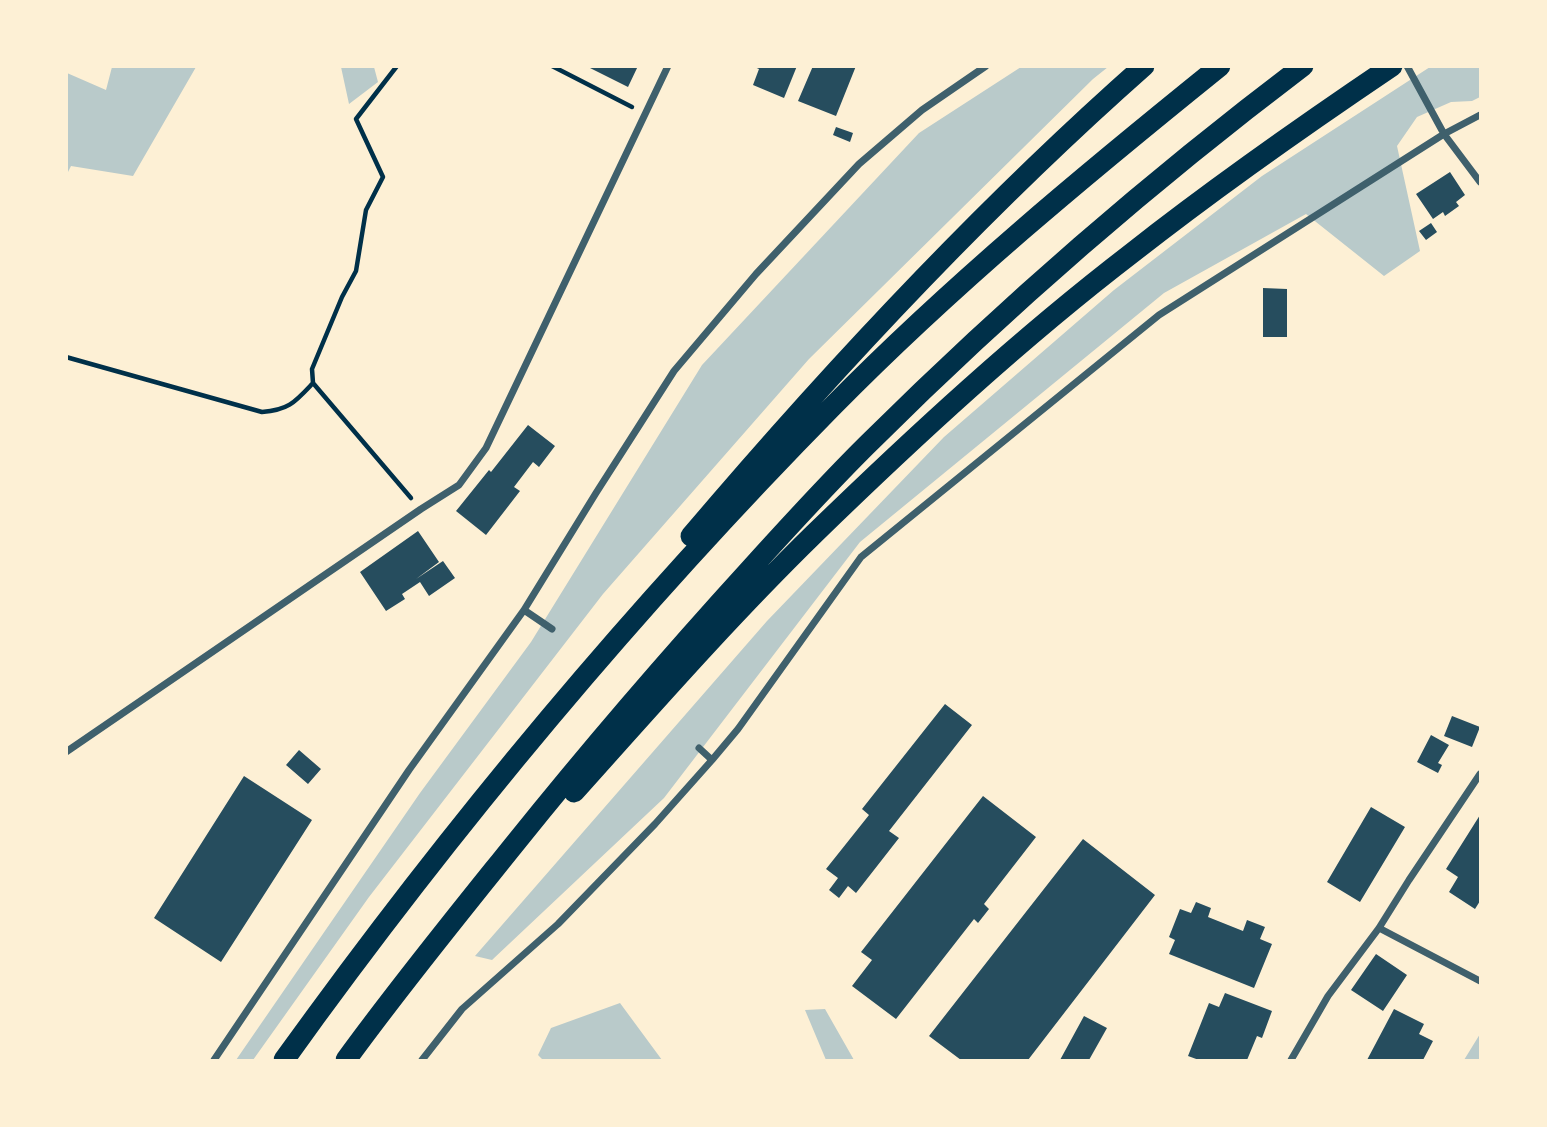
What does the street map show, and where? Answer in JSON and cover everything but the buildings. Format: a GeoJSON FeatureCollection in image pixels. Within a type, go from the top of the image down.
{"type":"FeatureCollection","features":[{"type":"Feature","properties":{"kind":"highway"},"geometry":{"type":"LineString","coordinates":[[284,1060],[645,590],[734,486],[816,393],[996,205],[1085,118],[1144,66]]}},
{"type":"Feature","properties":{"kind":"highway"},"geometry":{"type":"LineString","coordinates":[[494,784],[657,593],[834,405],[931,312],[1032,222],[1220,66]]}},
{"type":"Feature","properties":{"kind":"highway"},"geometry":{"type":"LineString","coordinates":[[346,1060],[450,925],[610,728],[781,534],[870,441],[1064,261],[1159,180],[1303,66]]}},
{"type":"Feature","properties":{"kind":"highway"},"geometry":{"type":"LineString","coordinates":[[450,925],[725,625],[812,536],[895,457],[998,364],[1130,254],[1276,145],[1392,66]]}},
{"type":"Feature","properties":{"kind":"street"},"geometry":{"type":"LineString","coordinates":[[66,752],[459,485],[486,448],[668,66]]}},
{"type":"Feature","properties":{"kind":"street"},"geometry":{"type":"LineString","coordinates":[[214,1060],[409,770],[524,610],[674,371],[747,284],[859,164],[922,110],[986,66]]}},
{"type":"Feature","properties":{"kind":"street"},"geometry":{"type":"LineString","coordinates":[[1407,66],[1444,134],[1480,182]]}},
{"type":"Feature","properties":{"kind":"street"},"geometry":{"type":"LineString","coordinates":[[422,1060],[462,1009],[558,924],[655,824],[712,760],[738,729],[861,557],[1159,314],[1444,134],[1480,115]]}},
{"type":"Feature","properties":{"kind":"street"},"geometry":{"type":"LineString","coordinates":[[524,610],[552,629]]}},
{"type":"Feature","properties":{"kind":"street"},"geometry":{"type":"LineString","coordinates":[[699,748],[712,760]]}},
{"type":"Feature","properties":{"kind":"street"},"geometry":{"type":"LineString","coordinates":[[1291,1060],[1328,996],[1378,928],[1480,774]]}},
{"type":"Feature","properties":{"kind":"street"},"geometry":{"type":"LineString","coordinates":[[1378,928],[1480,981]]}},
{"type":"Feature","properties":{"kind":"path"},"geometry":{"type":"LineString","coordinates":[[397,66],[356,119],[383,177],[366,210],[356,271],[342,297],[312,369],[313,383],[421,509]]}},
{"type":"Feature","properties":{"kind":"path"},"geometry":{"type":"LineString","coordinates":[[552,66],[646,114]]}},
{"type":"Feature","properties":{"kind":"path"},"geometry":{"type":"LineString","coordinates":[[66,357],[262,412],[279,411],[296,401],[313,383]]}},
{"type":"Feature","properties":{"kind":"shaded area"},"geometry":{"type":"Polygon","coordinates":[[[112,67],[196,67],[133,176],[71,166],[67,174],[67,73],[106,90],[112,67]]]}},
{"type":"Feature","properties":{"kind":"shaded area"},"geometry":{"type":"Polygon","coordinates":[[[341,67],[374,67],[378,82],[349,104],[341,67]]]}},
{"type":"Feature","properties":{"kind":"shaded area"},"geometry":{"type":"Polygon","coordinates":[[[1021,67],[1108,67],[809,359],[603,594],[369,897],[253,1060],[236,1060],[420,793],[531,642],[702,365],[919,133],[1021,67]]]}},
{"type":"Feature","properties":{"kind":"shaded area"},"geometry":{"type":"Polygon","coordinates":[[[1430,67],[1480,67],[1480,97],[1472,101],[1451,102],[1417,117],[1397,146],[1420,251],[1384,276],[1306,214],[1164,293],[860,542],[664,798],[492,960],[475,956],[767,621],[944,437],[1114,290],[1262,176],[1430,67]]]}},
{"type":"Feature","properties":{"kind":"shaded area"},"geometry":{"type":"Polygon","coordinates":[[[620,1003],[662,1060],[543,1060],[538,1055],[551,1028],[620,1003]]]}},
{"type":"Feature","properties":{"kind":"shaded area"},"geometry":{"type":"Polygon","coordinates":[[[825,1009],[854,1060],[826,1060],[805,1010],[825,1009]]]}},
{"type":"Feature","properties":{"kind":"shaded area"},"geometry":{"type":"Polygon","coordinates":[[[1480,1034],[1480,1060],[1464,1060],[1480,1034]]]}}]}
